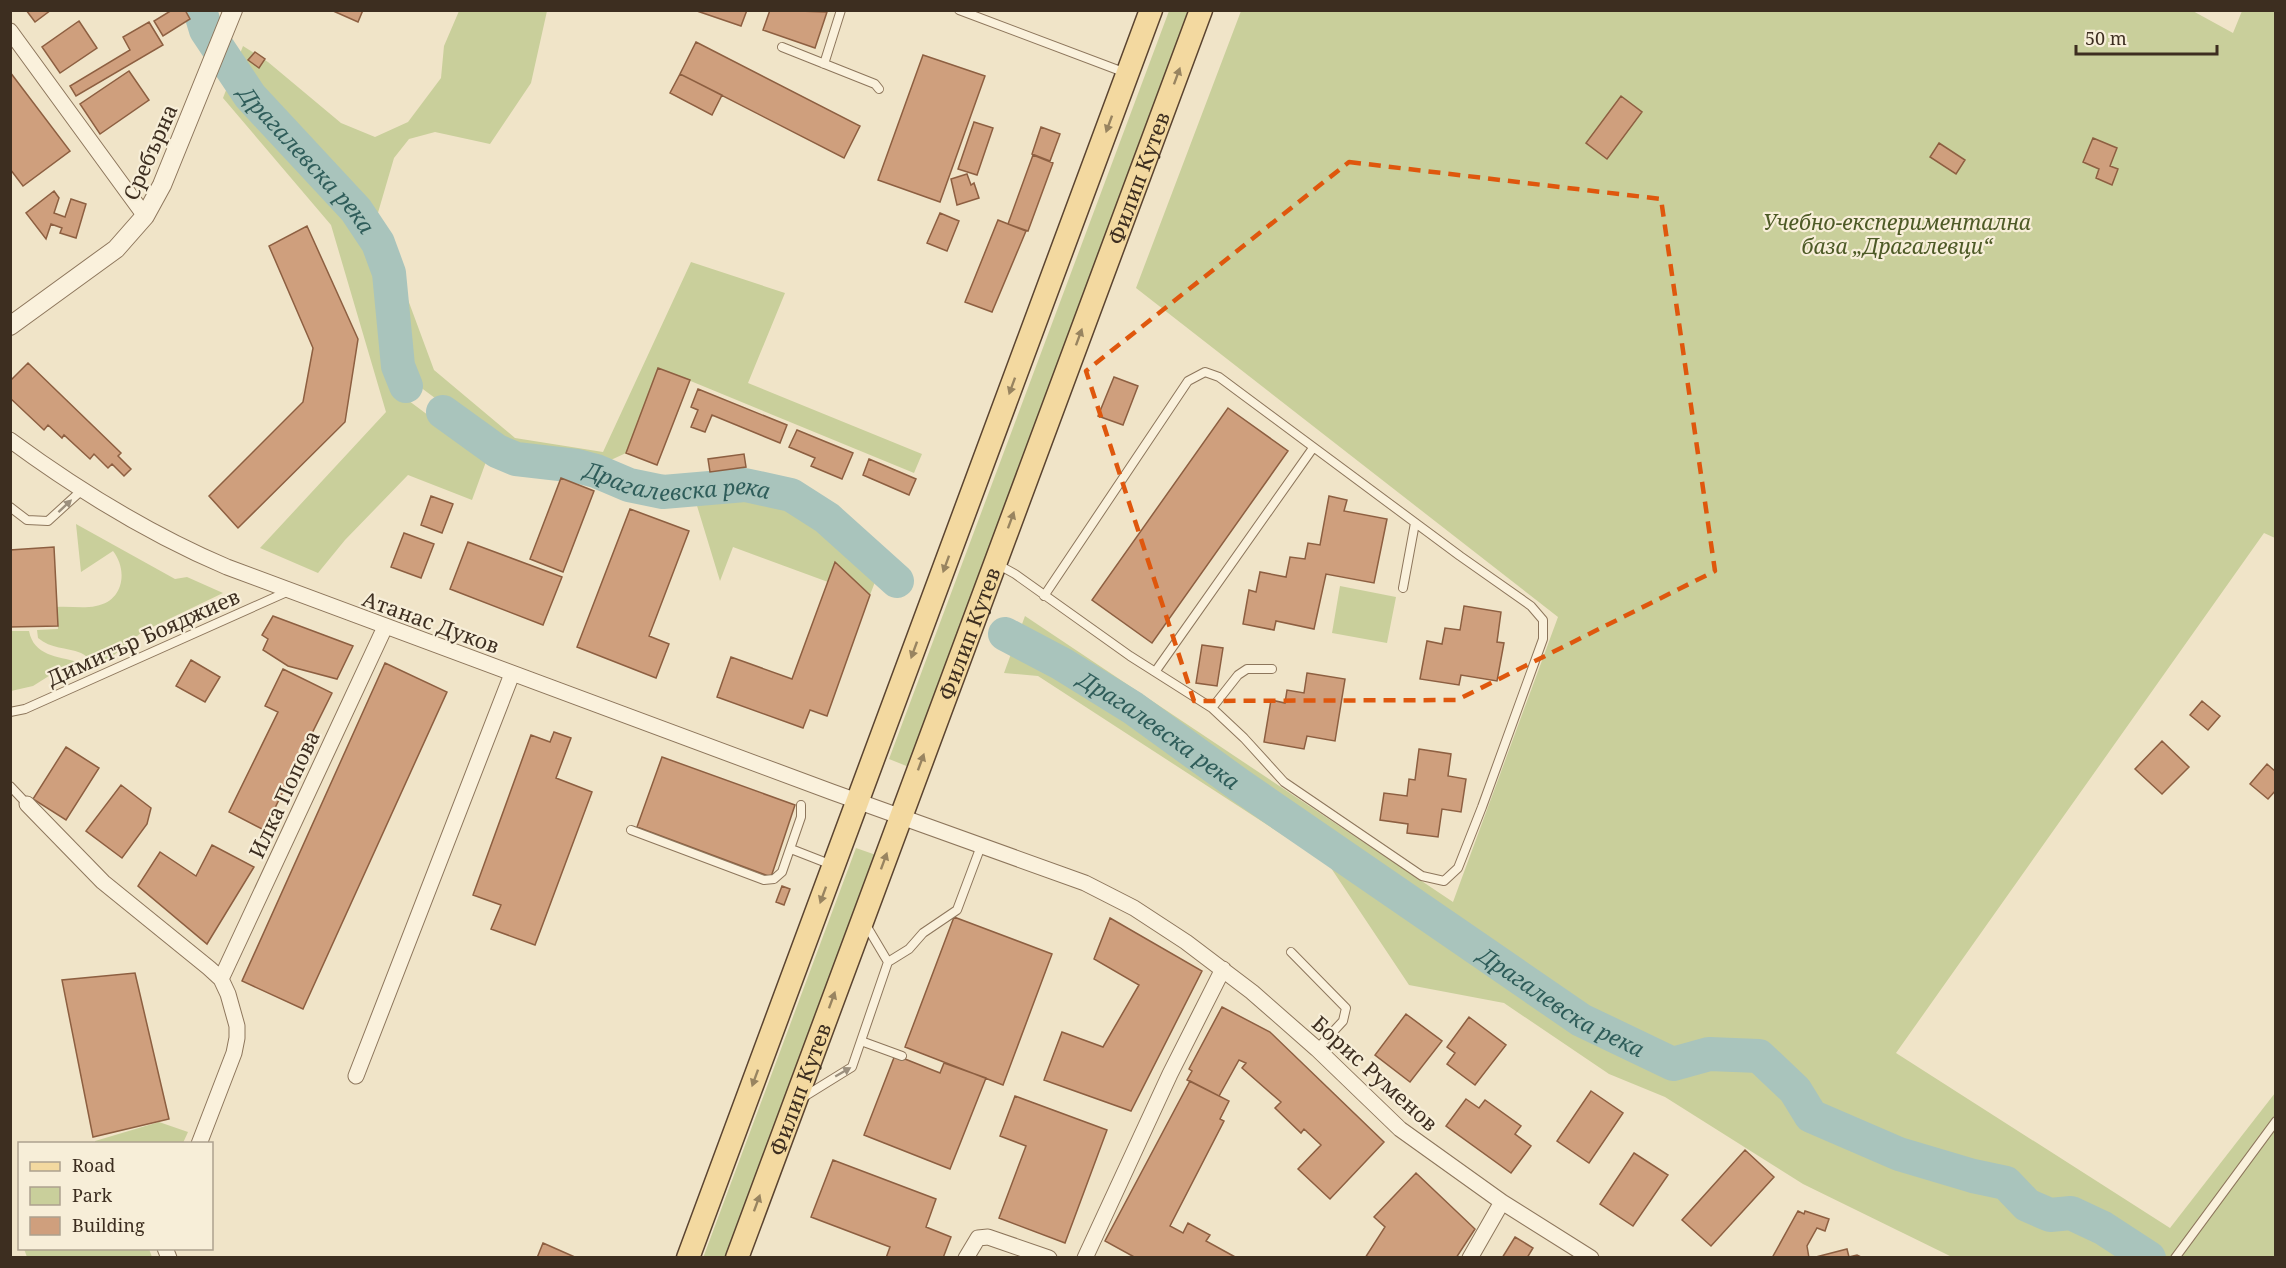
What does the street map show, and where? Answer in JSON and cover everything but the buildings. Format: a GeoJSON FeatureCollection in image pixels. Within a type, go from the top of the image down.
{"type":"FeatureCollection","features":[{"type":"Feature","properties":{"kind":"main road"},"geometry":{"type":"LineString","coordinates":[[688,1257],[1151,10]]}},
{"type":"Feature","properties":{"kind":"main road","name":"Филип Кутев"},"geometry":{"type":"LineString","coordinates":[[736,1257],[1201,10]]}},
{"type":"Feature","properties":{"kind":"street","name":"Сребърна"},"geometry":{"type":"LineString","coordinates":[[10,326],[116,249],[145,216],[162,185],[233,10]]}},
{"type":"Feature","properties":{"kind":"street"},"geometry":{"type":"LineString","coordinates":[[10,31],[145,216]]}},
{"type":"Feature","properties":{"kind":"street","name":"Атанас Дуков"},"geometry":{"type":"LineString","coordinates":[[10,440],[113,510],[188,550],[385,627],[981,846]]}},
{"type":"Feature","properties":{"kind":"street","name":"Илка Попова"},"geometry":{"type":"LineString","coordinates":[[221,979],[385,627]]}},
{"type":"Feature","properties":{"kind":"street"},"geometry":{"type":"LineString","coordinates":[[356,1076],[512,674]]}},
{"type":"Feature","properties":{"kind":"street"},"geometry":{"type":"LineString","coordinates":[[27,804],[103,882],[221,979],[233,1008],[237,1038],[234,1053],[199,1142]]}},
{"type":"Feature","properties":{"kind":"street","name":"Борис Руменов"},"geometry":{"type":"LineString","coordinates":[[981,846],[1085,883],[1134,908],[1223,969],[1252,992],[1317,1049],[1400,1129],[1502,1202],[1591,1257]]}},
{"type":"Feature","properties":{"kind":"street"},"geometry":{"type":"LineString","coordinates":[[1085,1257],[1170,1074],[1223,969]]}},
{"type":"Feature","properties":{"kind":"street"},"geometry":{"type":"LineString","coordinates":[[1470,1257],[1502,1202]]}},
{"type":"Feature","properties":{"kind":"street"},"geometry":{"type":"LineString","coordinates":[[966,1257],[978,1238],[988,1237],[1049,1257]]}},
{"type":"Feature","properties":{"kind":"lane"},"geometry":{"type":"LineString","coordinates":[[824,64],[842,10]]}},
{"type":"Feature","properties":{"kind":"lane"},"geometry":{"type":"LineString","coordinates":[[959,10],[1128,74]]}},
{"type":"Feature","properties":{"kind":"lane"},"geometry":{"type":"LineString","coordinates":[[782,47],[875,84],[879,89]]}},
{"type":"Feature","properties":{"kind":"lane"},"geometry":{"type":"LineString","coordinates":[[995,563],[1015,574],[1044,596],[1155,672],[1212,708],[1244,738],[1284,782],[1422,876],[1444,881],[1458,868],[1543,639],[1543,620],[1531,606],[1219,377],[1205,372],[1188,381],[1044,596]]}},
{"type":"Feature","properties":{"kind":"lane"},"geometry":{"type":"LineString","coordinates":[[1155,672],[1313,448]]}},
{"type":"Feature","properties":{"kind":"lane"},"geometry":{"type":"LineString","coordinates":[[10,507],[27,520],[48,521],[82,490]]}},
{"type":"Feature","properties":{"kind":"lane"},"geometry":{"type":"LineString","coordinates":[[1403,588],[1415,523]]}},
{"type":"Feature","properties":{"kind":"lane","name":"Димитър Бояджиев"},"geometry":{"type":"LineString","coordinates":[[10,712],[25,709],[289,591]]}},
{"type":"Feature","properties":{"kind":"lane"},"geometry":{"type":"LineString","coordinates":[[1212,708],[1238,675],[1247,669],[1272,669]]}},
{"type":"Feature","properties":{"kind":"lane"},"geometry":{"type":"LineString","coordinates":[[10,786],[27,804]]}},
{"type":"Feature","properties":{"kind":"lane"},"geometry":{"type":"LineString","coordinates":[[631,830],[764,880],[774,879],[778,876],[790,849],[801,817],[801,805]]}},
{"type":"Feature","properties":{"kind":"lane"},"geometry":{"type":"LineString","coordinates":[[794,1104],[852,1067],[888,962],[909,949],[923,933],[957,910],[981,846]]}},
{"type":"Feature","properties":{"kind":"lane"},"geometry":{"type":"LineString","coordinates":[[790,849],[834,865]]}},
{"type":"Feature","properties":{"kind":"lane"},"geometry":{"type":"LineString","coordinates":[[862,919],[888,962]]}},
{"type":"Feature","properties":{"kind":"lane"},"geometry":{"type":"LineString","coordinates":[[1292,952],[1346,1008],[1343,1021],[1317,1049]]}},
{"type":"Feature","properties":{"kind":"lane"},"geometry":{"type":"LineString","coordinates":[[861,1041],[902,1056]]}},
{"type":"Feature","properties":{"kind":"lane"},"geometry":{"type":"LineString","coordinates":[[2175,1257],[2276,1121]]}},
{"type":"Feature","properties":{"kind":"highlighted area"},"geometry":{"type":"Polygon","coordinates":[[[1349,162],[1661,199],[1715,571],[1457,700],[1194,701],[1086,371],[1349,162]]]}},
{"type":"Feature","properties":{"kind":"green space","name":"Учебно-експериментална база „Драгалевци“"},"geometry":{"type":"Polygon","coordinates":[[[2191,10],[2233,33],[2242,11],[2275,11],[2275,538],[2264,533],[1896,1053],[2170,1228],[2275,1093],[2275,1257],[1952,1257],[1803,1184],[1665,1097],[1609,1074],[1504,1003],[1409,985],[1329,865],[1038,676],[1004,673],[1025,616],[1453,902],[1558,617],[1136,288],[1241,11],[2191,10]]]}},
{"type":"Feature","properties":{"kind":"green space"},"geometry":{"type":"Polygon","coordinates":[[[459,11],[547,11],[531,83],[490,144],[435,132],[409,139],[394,158],[377,216],[434,370],[515,438],[603,452],[691,262],[785,293],[748,383],[922,454],[914,473],[659,368],[626,453],[600,465],[512,452],[489,438],[412,381],[401,357],[395,274],[379,232],[349,188],[236,64],[243,46],[268,62],[341,123],[375,137],[408,122],[441,78],[444,46],[459,11]]]}},
{"type":"Feature","properties":{"kind":"green space"},"geometry":{"type":"Polygon","coordinates":[[[1169,11],[1193,11],[909,767],[889,759],[1169,11]]]}},
{"type":"Feature","properties":{"kind":"green space"},"geometry":{"type":"Polygon","coordinates":[[[230,80],[343,207],[356,226],[377,271],[386,368],[397,392],[487,459],[472,500],[408,475],[345,540],[318,573],[260,548],[386,412],[331,225],[223,98],[230,80]]]}},
{"type":"Feature","properties":{"kind":"green space"},"geometry":{"type":"Polygon","coordinates":[[[720,491],[776,496],[793,502],[817,516],[878,574],[870,595],[835,563],[828,582],[733,547],[720,581],[694,496],[720,491]]]}},
{"type":"Feature","properties":{"kind":"green space"},"geometry":{"type":"Polygon","coordinates":[[[76,524],[175,579],[187,577],[223,593],[142,632],[103,664],[81,653],[43,642],[38,638],[37,630],[58,629],[57,607],[86,607],[105,603],[113,598],[121,584],[121,567],[113,551],[81,572],[76,524]]]}},
{"type":"Feature","properties":{"kind":"green space"},"geometry":{"type":"Polygon","coordinates":[[[1340,586],[1396,597],[1387,643],[1332,633],[1340,586]]]}},
{"type":"Feature","properties":{"kind":"green space"},"geometry":{"type":"Polygon","coordinates":[[[11,631],[29,631],[36,646],[41,650],[78,662],[78,664],[52,674],[33,686],[11,691],[11,631]]]}},
{"type":"Feature","properties":{"kind":"green space"},"geometry":{"type":"Polygon","coordinates":[[[856,848],[876,855],[725,1257],[703,1258],[856,848]]]}},
{"type":"Feature","properties":{"kind":"green space"},"geometry":{"type":"Polygon","coordinates":[[[159,1122],[188,1132],[183,1142],[95,1141],[159,1122]]]}},
{"type":"Feature","properties":{"kind":"green space"},"geometry":{"type":"Polygon","coordinates":[[[24,1250],[149,1250],[152,1257],[27,1257],[24,1250]]]}},
{"type":"Feature","properties":{"kind":"waterway","name":"Драгалевска река"},"geometry":{"type":"LineString","coordinates":[[200,10],[206,30],[250,96],[356,210],[378,243],[389,273],[398,366],[406,386]]}},
{"type":"Feature","properties":{"kind":"waterway","name":"Драгалевска река"},"geometry":{"type":"LineString","coordinates":[[443,412],[497,451],[516,459],[577,466],[596,471],[629,485],[663,492],[745,485],[791,495],[827,518],[897,581]]}},
{"type":"Feature","properties":{"kind":"waterway","name":"Драгалевска река"},"geometry":{"type":"LineString","coordinates":[[1005,634],[1062,664],[1133,708],[1238,784],[1581,1020],[1673,1064],[1709,1054],[1759,1056],[1795,1090],[1811,1116],[1899,1154],[1973,1176],[2006,1183],[2027,1205],[2050,1215],[2071,1213],[2103,1228],[2149,1258]]}}]}
